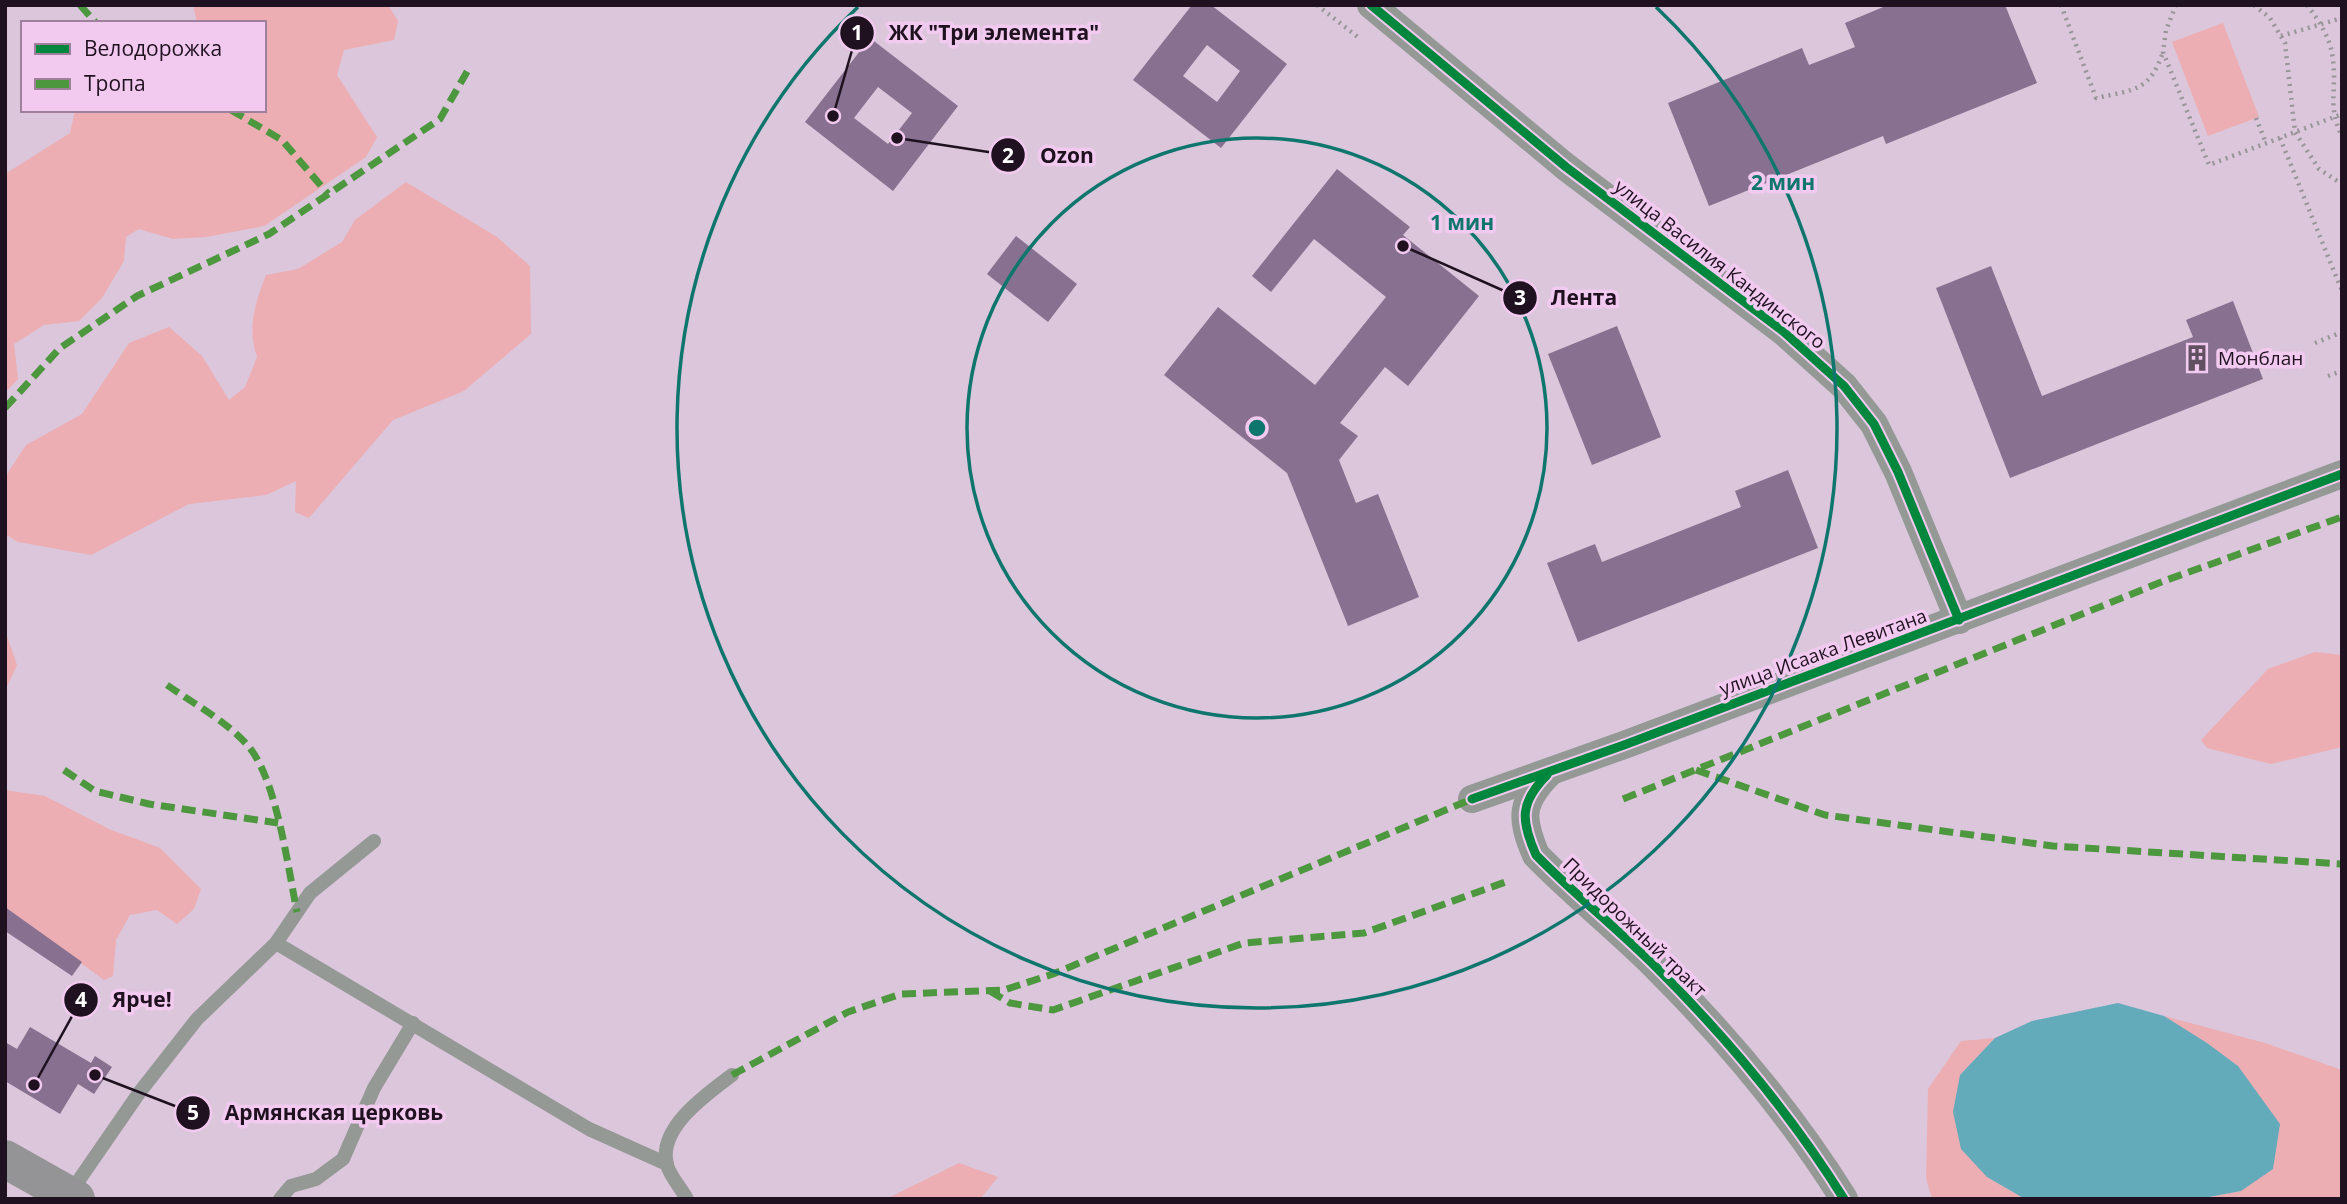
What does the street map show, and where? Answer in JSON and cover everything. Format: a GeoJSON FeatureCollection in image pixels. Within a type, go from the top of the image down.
{"type":"FeatureCollection","features":[{"type":"Feature","properties":{"kind":"highway"},"geometry":{"type":"LineString","coordinates":[[5,1158],[73,1196]]}},
{"type":"Feature","properties":{"kind":"street","name":"улица Василия Кандинского"},"geometry":{"type":"LineString","coordinates":[[1371,5],[1566,167],[1784,332],[1844,386],[1874,424],[1898,472],[1959,620]]}},
{"type":"Feature","properties":{"kind":"street","name":"улица Исаака Левитана"},"geometry":{"type":"LineString","coordinates":[[1472,799],[1959,620],[2342,474]]}},
{"type":"Feature","properties":{"kind":"street","name":"Придорожный тракт"},"geometry":{"type":"LineString","coordinates":[[1550,772],[1530,792],[1524,812],[1526,832],[1536,856],[1656,967],[1725,1041],[1789,1116],[1844,1199]]}},
{"type":"Feature","properties":{"kind":"lane"},"geometry":{"type":"LineString","coordinates":[[73,1196],[139,1093],[197,1019],[276,943],[310,893],[374,841]]}},
{"type":"Feature","properties":{"kind":"lane"},"geometry":{"type":"LineString","coordinates":[[276,943],[589,1129],[667,1164]]}},
{"type":"Feature","properties":{"kind":"lane"},"geometry":{"type":"LineString","coordinates":[[279,1199],[291,1186],[316,1179],[343,1159],[374,1088],[413,1023]]}},
{"type":"Feature","properties":{"kind":"lane"},"geometry":{"type":"LineString","coordinates":[[687,1199],[667,1164],[670,1136],[698,1102],[732,1075]]}},
{"type":"Feature","properties":{"kind":"path"},"geometry":{"type":"LineString","coordinates":[[1317,5],[1359,38]]}},
{"type":"Feature","properties":{"kind":"path"},"geometry":{"type":"LineString","coordinates":[[2061,5],[2096,98],[2143,86],[2155,74],[2166,30],[2176,5]]}},
{"type":"Feature","properties":{"kind":"path"},"geometry":{"type":"LineString","coordinates":[[2254,5],[2270,18],[2285,43],[2295,132],[2319,169],[2342,184]]}},
{"type":"Feature","properties":{"kind":"path"},"geometry":{"type":"LineString","coordinates":[[2307,5],[2323,26],[2333,57],[2332,117],[2342,136]]}},
{"type":"Feature","properties":{"kind":"path"},"geometry":{"type":"LineString","coordinates":[[2281,36],[2342,19]]}},
{"type":"Feature","properties":{"kind":"path"},"geometry":{"type":"LineString","coordinates":[[2162,52],[2209,165],[2342,114]]}},
{"type":"Feature","properties":{"kind":"path"},"geometry":{"type":"LineString","coordinates":[[2256,118],[2266,143]]}},
{"type":"Feature","properties":{"kind":"path"},"geometry":{"type":"LineString","coordinates":[[2280,138],[2342,291]]}},
{"type":"Feature","properties":{"kind":"path"},"geometry":{"type":"LineString","coordinates":[[2335,274],[2342,271]]}},
{"type":"Feature","properties":{"kind":"path"},"geometry":{"type":"LineString","coordinates":[[2315,343],[2342,332]]}},
{"type":"Feature","properties":{"kind":"path"},"geometry":{"type":"LineString","coordinates":[[2328,376],[2342,371]]}},
{"type":"Feature","properties":{"kind":"shaded area"},"geometry":{"type":"Polygon","coordinates":[[[193,5],[388,5],[398,21],[394,40],[344,50],[337,75],[377,137],[366,157],[264,226],[206,237],[173,239],[139,229],[126,237],[124,261],[102,298],[79,321],[44,325],[14,344],[18,379],[5,393],[5,174],[70,133],[75,112],[266,112],[266,21],[197,21],[193,5]]]}},
{"type":"Feature","properties":{"kind":"shaded area"},"geometry":{"type":"Polygon","coordinates":[[[2223,23],[2259,117],[2208,136],[2172,42],[2223,23]]]}},
{"type":"Feature","properties":{"kind":"shaded area"},"geometry":{"type":"Polygon","coordinates":[[[406,182],[497,237],[530,266],[531,334],[464,391],[393,420],[309,518],[295,512],[296,481],[266,495],[189,504],[91,555],[18,542],[5,534],[5,477],[26,445],[82,414],[129,343],[169,327],[202,356],[229,400],[245,387],[257,357],[253,336],[254,316],[266,275],[298,269],[342,242],[355,220],[406,182]]]}},
{"type":"Feature","properties":{"kind":"shaded area"},"geometry":{"type":"Polygon","coordinates":[[[5,630],[17,665],[5,691],[5,630]]]}},
{"type":"Feature","properties":{"kind":"shaded area"},"geometry":{"type":"Polygon","coordinates":[[[2315,652],[2342,655],[2342,747],[2271,764],[2207,748],[2201,740],[2268,669],[2315,652]]]}},
{"type":"Feature","properties":{"kind":"shaded area"},"geometry":{"type":"Polygon","coordinates":[[[5,790],[45,796],[109,829],[160,848],[201,889],[194,909],[177,924],[157,910],[130,915],[116,940],[113,976],[104,980],[5,907],[5,790]]]}},
{"type":"Feature","properties":{"kind":"shaded area"},"geometry":{"type":"Polygon","coordinates":[[[2164,1016],[2265,1043],[2342,1070],[2342,1199],[2198,1199],[2241,1191],[2238,1066],[2164,1016]]]}},
{"type":"Feature","properties":{"kind":"shaded area"},"geometry":{"type":"Polygon","coordinates":[[[1995,1038],[1960,1075],[1987,1177],[2025,1199],[1932,1199],[1926,1178],[1928,1089],[1961,1041],[1995,1038]]]}},
{"type":"Feature","properties":{"kind":"shaded area"},"geometry":{"type":"Polygon","coordinates":[[[959,1163],[998,1177],[980,1199],[886,1199],[959,1163]]]}},
{"type":"Feature","properties":{"kind":"water"},"geometry":{"type":"Polygon","coordinates":[[[2118,1003],[2164,1016],[2238,1066],[2280,1124],[2273,1169],[2241,1191],[2198,1199],[2025,1199],[1987,1177],[1961,1149],[1953,1112],[1960,1075],[1995,1038],[2032,1021],[2118,1003]]]}},
{"type":"Feature","properties":{"kind":"building"},"geometry":{"type":"Polygon","coordinates":[[[1192,5],[1211,5],[1287,64],[1221,148],[1133,80],[1192,5]],[[1207,45],[1183,76],[1217,102],[1240,71],[1207,45]]]}},
{"type":"Feature","properties":{"kind":"building"},"geometry":{"type":"Polygon","coordinates":[[[1888,5],[2005,5],[2037,83],[1886,144],[1883,136],[1709,206],[1668,103],[1802,48],[1809,65],[1855,47],[1845,23],[1888,5]]]}},
{"type":"Feature","properties":{"kind":"building"},"geometry":{"type":"Polygon","coordinates":[[[870,38],[958,106],[893,191],[805,122],[870,38]],[[878,87],[854,118],[888,144],[912,113],[878,87]]]}},
{"type":"Feature","properties":{"kind":"building"},"geometry":{"type":"Polygon","coordinates":[[[1337,169],[1410,227],[1403,235],[1479,296],[1408,386],[1385,367],[1340,423],[1358,436],[1339,460],[1356,503],[1378,494],[1419,597],[1348,626],[1287,473],[1164,375],[1218,307],[1315,385],[1386,297],[1314,239],[1271,292],[1252,276],[1337,169]]]}},
{"type":"Feature","properties":{"kind":"building"},"geometry":{"type":"Polygon","coordinates":[[[1016,236],[1077,284],[1048,322],[987,274],[1016,236]]]}},
{"type":"Feature","properties":{"kind":"building","name":"Монблан"},"geometry":{"type":"Polygon","coordinates":[[[1991,266],[2042,396],[2193,337],[2186,320],[2233,301],[2263,379],[2010,478],[1936,288],[1991,266]]]}},
{"type":"Feature","properties":{"kind":"building"},"geometry":{"type":"Polygon","coordinates":[[[1617,326],[1661,437],[1592,465],[1548,354],[1617,326]]]}},
{"type":"Feature","properties":{"kind":"building"},"geometry":{"type":"Polygon","coordinates":[[[1788,470],[1818,548],[1578,642],[1547,563],[1595,544],[1602,562],[1741,507],[1735,491],[1788,470]]]}},
{"type":"Feature","properties":{"kind":"building"},"geometry":{"type":"Polygon","coordinates":[[[5,907],[82,962],[72,976],[5,931],[5,907]]]}},
{"type":"Feature","properties":{"kind":"building"},"geometry":{"type":"Polygon","coordinates":[[[30,1027],[91,1063],[95,1056],[112,1067],[94,1094],[78,1084],[60,1114],[5,1081],[5,1042],[17,1049],[30,1027]]]}},
{"type":"Feature","properties":{"kind":"marked path"},"geometry":{"type":"LineString","coordinates":[[80,5],[94,21]]}},
{"type":"Feature","properties":{"kind":"marked path"},"geometry":{"type":"LineString","coordinates":[[5,408],[60,348],[137,296],[269,234],[440,119],[468,70]]}},
{"type":"Feature","properties":{"kind":"marked path"},"geometry":{"type":"LineString","coordinates":[[234,112],[282,140],[328,194]]}},
{"type":"Feature","properties":{"kind":"marked path"},"geometry":{"type":"LineString","coordinates":[[1623,799],[2164,581],[2342,517]]}},
{"type":"Feature","properties":{"kind":"marked path"},"geometry":{"type":"LineString","coordinates":[[167,685],[231,729],[259,762],[280,826],[297,912]]}},
{"type":"Feature","properties":{"kind":"marked path"},"geometry":{"type":"LineString","coordinates":[[64,770],[95,791],[149,804],[278,823]]}},
{"type":"Feature","properties":{"kind":"marked path"},"geometry":{"type":"LineString","coordinates":[[1696,770],[1825,815],[2053,846],[2342,864]]}},
{"type":"Feature","properties":{"kind":"marked path"},"geometry":{"type":"LineString","coordinates":[[732,1075],[848,1012],[901,994],[1004,990],[1053,974],[1472,799]]}},
{"type":"Feature","properties":{"kind":"marked path"},"geometry":{"type":"LineString","coordinates":[[990,991],[1010,1003],[1053,1010],[1244,943],[1364,933],[1511,880]]}},
{"type":"Feature","properties":{"kind":"cycle path"},"geometry":{"type":"LineString","coordinates":[[1371,5],[1566,167],[1784,332],[1844,386],[1874,424],[1898,472],[1959,620]]}},
{"type":"Feature","properties":{"kind":"cycle path"},"geometry":{"type":"LineString","coordinates":[[1472,799],[1624,745],[2342,474]]}},
{"type":"Feature","properties":{"kind":"cycle path"},"geometry":{"type":"LineString","coordinates":[[1547,775],[1531,795],[1525,813],[1527,832],[1536,855],[1642,954],[1708,1022],[1780,1107],[1844,1199]]}},
{"type":"Feature","properties":{"kind":"place","name":"ЖК \"Три элемента\""},"geometry":{"type":"Point","coordinates":[833,116]}},
{"type":"Feature","properties":{"kind":"place","name":"Ozon"},"geometry":{"type":"Point","coordinates":[897,138]}},
{"type":"Feature","properties":{"kind":"place","name":"Лента"},"geometry":{"type":"Point","coordinates":[1403,246]}},
{"type":"Feature","properties":{"kind":"place","name":"Монблан"},"geometry":{"type":"Point","coordinates":[2197,358]}},
{"type":"Feature","properties":{"kind":"place","name":"Армянская церковь"},"geometry":{"type":"Point","coordinates":[95,1075]}},
{"type":"Feature","properties":{"kind":"place","name":"Ярче!"},"geometry":{"type":"Point","coordinates":[34,1085]}}]}
